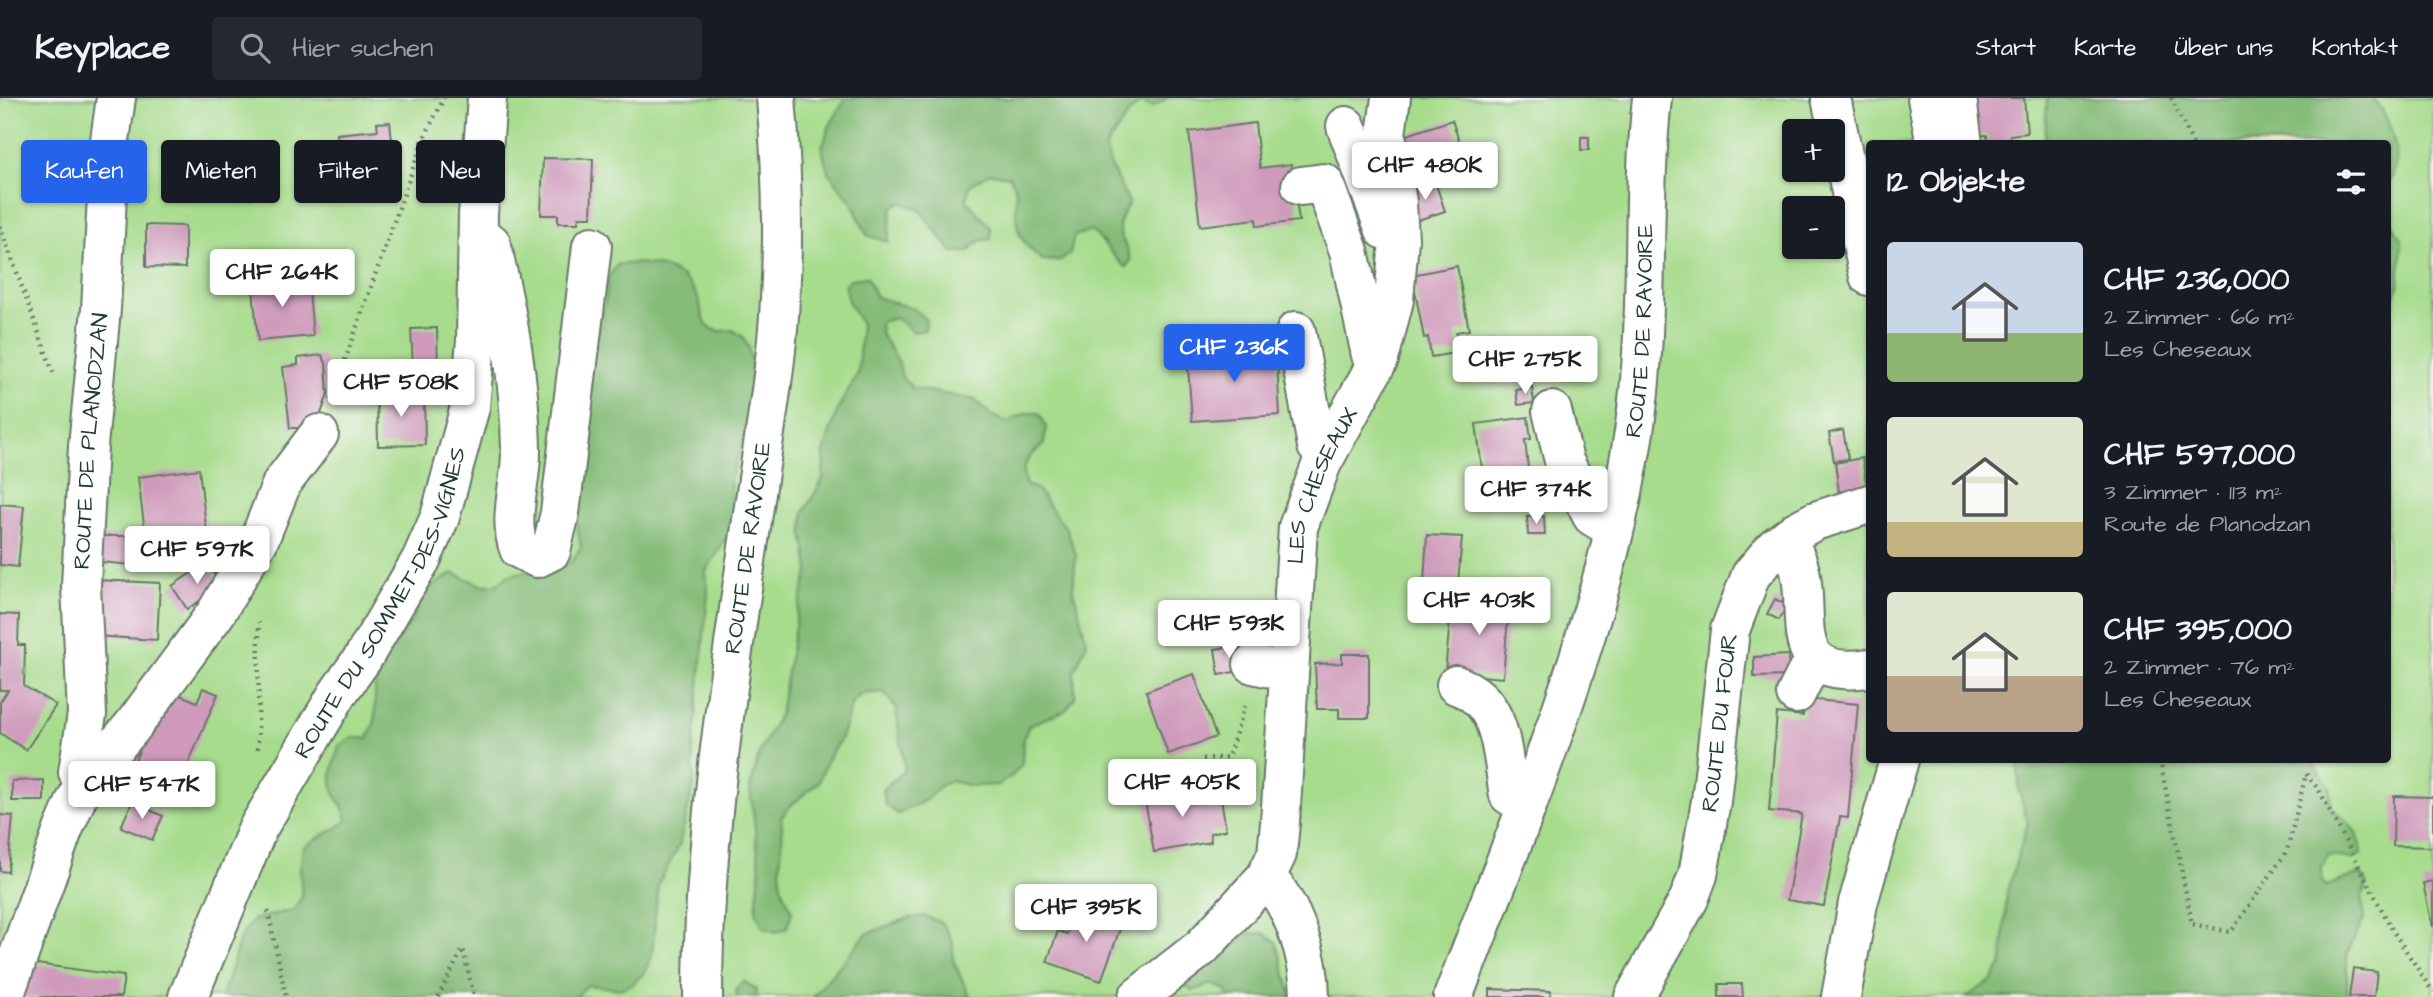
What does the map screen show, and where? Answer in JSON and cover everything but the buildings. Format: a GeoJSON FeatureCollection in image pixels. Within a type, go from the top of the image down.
{"type":"FeatureCollection","features":[{"type":"Feature","properties":{"kind":"street","name":"ROUTE DE PLANODZAN"},"geometry":{"type":"LineString","coordinates":[[83,784],[78,772],[87,713],[81,586],[110,140],[116,98]]}},
{"type":"Feature","properties":{"kind":"street","name":"ROUTE DU SOMMET-DES-VIGNES"},"geometry":{"type":"LineString","coordinates":[[188,997],[258,828],[409,580],[440,517],[470,407],[476,341],[478,214],[487,98]]}},
{"type":"Feature","properties":{"kind":"street","name":"ROUTE DE RAVOIRE"},"geometry":{"type":"LineString","coordinates":[[703,997],[707,859],[770,393],[780,300],[782,216],[776,98]]}},
{"type":"Feature","properties":{"kind":"street","name":"LES CHESEAUX"},"geometry":{"type":"LineString","coordinates":[[1266,877],[1277,854],[1276,675],[1298,527],[1327,453],[1379,359],[1394,300],[1399,240],[1397,202],[1387,134],[1391,98]]}},
{"type":"Feature","properties":{"kind":"street","name":"ROUTE DE RAVOIRE"},"geometry":{"type":"LineString","coordinates":[[1453,997],[1569,694],[1613,529],[1633,434],[1642,369],[1652,98]]}},
{"type":"Feature","properties":{"kind":"street"},"geometry":{"type":"LineString","coordinates":[[1831,98],[1866,262]]}},
{"type":"Feature","properties":{"kind":"street"},"geometry":{"type":"LineString","coordinates":[[1927,98],[1935,140]]}},
{"type":"Feature","properties":{"kind":"street"},"geometry":{"type":"LineString","coordinates":[[1957,98],[1962,140]]}},
{"type":"Feature","properties":{"kind":"street"},"geometry":{"type":"LineString","coordinates":[[1346,126],[1387,238],[1399,240]]}},
{"type":"Feature","properties":{"kind":"street"},"geometry":{"type":"LineString","coordinates":[[1301,186],[1324,183],[1349,251],[1371,355],[1379,359]]}},
{"type":"Feature","properties":{"kind":"street"},"geometry":{"type":"LineString","coordinates":[[478,214],[486,221],[517,375],[521,451],[513,534],[519,549],[537,558],[551,551],[560,513],[592,246]]}},
{"type":"Feature","properties":{"kind":"street"},"geometry":{"type":"LineString","coordinates":[[1296,331],[1317,446],[1327,453]]}},
{"type":"Feature","properties":{"kind":"street"},"geometry":{"type":"LineString","coordinates":[[1552,411],[1564,461],[1592,516],[1613,529]]}},
{"type":"Feature","properties":{"kind":"street","name":"ROUTE DE PLANODZAN"},"geometry":{"type":"LineString","coordinates":[[4,997],[63,830],[83,784],[132,727],[216,613],[259,540],[282,483],[319,433]]}},
{"type":"Feature","properties":{"kind":"street","name":"ROUTE DU FOUR"},"geometry":{"type":"LineString","coordinates":[[1634,997],[1689,899],[1698,876],[1711,801],[1730,630],[1751,575],[1785,540],[1815,521],[1866,505]]}},
{"type":"Feature","properties":{"kind":"street"},"geometry":{"type":"LineString","coordinates":[[1785,540],[1801,565],[1805,638],[1810,653],[1817,661],[1843,672],[1866,668]]}},
{"type":"Feature","properties":{"kind":"street"},"geometry":{"type":"LineString","coordinates":[[1796,694],[1806,674],[1817,661]]}},
{"type":"Feature","properties":{"kind":"street"},"geometry":{"type":"LineString","coordinates":[[1456,685],[1477,695],[1490,708],[1509,795],[1526,805]]}},
{"type":"Feature","properties":{"kind":"street"},"geometry":{"type":"LineString","coordinates":[[1842,997],[1858,903],[1898,763]]}},
{"type":"Feature","properties":{"kind":"street"},"geometry":{"type":"LineString","coordinates":[[1138,997],[1202,947],[1266,877],[1279,890],[1292,913],[1310,997]]}},
{"type":"Feature","properties":{"kind":"path"},"geometry":{"type":"LineString","coordinates":[[319,433],[423,140],[444,98]]}},
{"type":"Feature","properties":{"kind":"path"},"geometry":{"type":"LineString","coordinates":[[2171,98],[2191,140]]}},
{"type":"Feature","properties":{"kind":"path"},"geometry":{"type":"LineString","coordinates":[[0,226],[66,405],[76,418],[90,422]]}},
{"type":"Feature","properties":{"kind":"path"},"geometry":{"type":"LineString","coordinates":[[1203,759],[1228,757],[1253,688],[1276,675]]}},
{"type":"Feature","properties":{"kind":"path"},"geometry":{"type":"LineString","coordinates":[[2161,763],[2193,924],[2231,932],[2287,851],[2306,774],[2319,790],[2393,931],[2433,992]]}},
{"type":"Feature","properties":{"kind":"path"},"geometry":{"type":"LineString","coordinates":[[438,997],[463,949],[474,997]]}},
{"type":"Feature","properties":{"kind":"green space"},"geometry":{"type":"Polygon","coordinates":[[[0,98],[2433,98],[2433,997],[0,997],[0,98]]]}},
{"type":"Feature","properties":{"kind":"green space"},"geometry":{"type":"Polygon","coordinates":[[[846,98],[1168,98],[1152,107],[1141,102],[1131,111],[1106,146],[1112,169],[1129,203],[1119,227],[1131,260],[1126,267],[1091,231],[1074,236],[1070,253],[1061,261],[1042,260],[1020,235],[1013,182],[1009,176],[990,173],[970,185],[966,200],[991,228],[991,239],[979,241],[968,252],[952,252],[920,210],[901,202],[892,207],[888,242],[867,235],[851,201],[828,172],[822,148],[829,127],[846,98]]]}},
{"type":"Feature","properties":{"kind":"green space"},"geometry":{"type":"Polygon","coordinates":[[[2047,98],[2372,98],[2382,111],[2390,129],[2396,165],[2391,179],[2391,140],[2045,140],[2047,98]]]}},
{"type":"Feature","properties":{"kind":"green space"},"geometry":{"type":"Polygon","coordinates":[[[2391,220],[2402,242],[2399,284],[2391,308],[2391,220]]]}},
{"type":"Feature","properties":{"kind":"green space"},"geometry":{"type":"Polygon","coordinates":[[[634,263],[663,267],[687,281],[698,298],[710,328],[733,330],[743,337],[749,348],[753,377],[748,425],[730,480],[734,517],[728,536],[706,571],[708,593],[693,750],[694,784],[679,846],[658,884],[652,954],[645,972],[633,984],[620,989],[587,985],[576,997],[222,997],[241,936],[253,920],[293,910],[302,897],[300,870],[303,848],[347,821],[332,784],[339,746],[352,738],[368,738],[375,721],[375,683],[383,658],[411,623],[425,591],[453,573],[481,585],[495,585],[508,576],[525,571],[548,575],[572,561],[581,547],[574,510],[575,483],[590,449],[592,431],[573,369],[601,325],[609,277],[617,265],[634,263]]]}},
{"type":"Feature","properties":{"kind":"green space"},"geometry":{"type":"Polygon","coordinates":[[[867,277],[876,297],[914,309],[926,320],[925,330],[914,332],[896,318],[880,322],[881,334],[898,361],[902,377],[912,388],[975,400],[992,416],[1007,422],[1026,413],[1039,413],[1046,426],[1044,444],[1024,466],[1024,478],[1026,485],[1037,489],[1067,530],[1076,555],[1073,589],[1087,643],[1074,672],[1075,697],[1066,710],[1029,725],[1023,739],[1022,764],[1013,775],[998,785],[972,786],[951,781],[941,785],[926,800],[898,814],[885,804],[883,789],[905,770],[896,709],[884,692],[861,694],[852,703],[841,738],[829,756],[818,783],[789,807],[781,818],[781,885],[792,912],[787,928],[776,932],[763,927],[756,911],[760,870],[750,788],[760,751],[780,713],[797,614],[809,570],[803,533],[804,512],[823,479],[824,453],[831,429],[839,407],[858,373],[861,324],[848,301],[845,286],[850,279],[867,277]]]}},
{"type":"Feature","properties":{"kind":"green space"},"geometry":{"type":"Polygon","coordinates":[[[2015,763],[2313,763],[2330,788],[2330,807],[2355,833],[2361,855],[2351,859],[2328,855],[2322,868],[2322,882],[2327,886],[2360,873],[2367,883],[2362,897],[2364,919],[2347,953],[2347,997],[1966,997],[1991,981],[2002,964],[2007,892],[2028,823],[2019,790],[2018,765],[2015,763]]]}},
{"type":"Feature","properties":{"kind":"green space"},"geometry":{"type":"Polygon","coordinates":[[[925,916],[942,923],[953,942],[953,960],[970,997],[813,997],[866,934],[909,918],[925,916]]]}},
{"type":"Feature","properties":{"kind":"green space"},"geometry":{"type":"Polygon","coordinates":[[[1264,933],[1277,943],[1292,997],[1228,997],[1227,990],[1211,984],[1193,991],[1180,982],[1222,955],[1245,934],[1264,933]]]}},
{"type":"Feature","properties":{"kind":"green space"},"geometry":{"type":"Polygon","coordinates":[[[743,981],[756,989],[757,997],[737,997],[736,990],[743,981]]]}}]}
